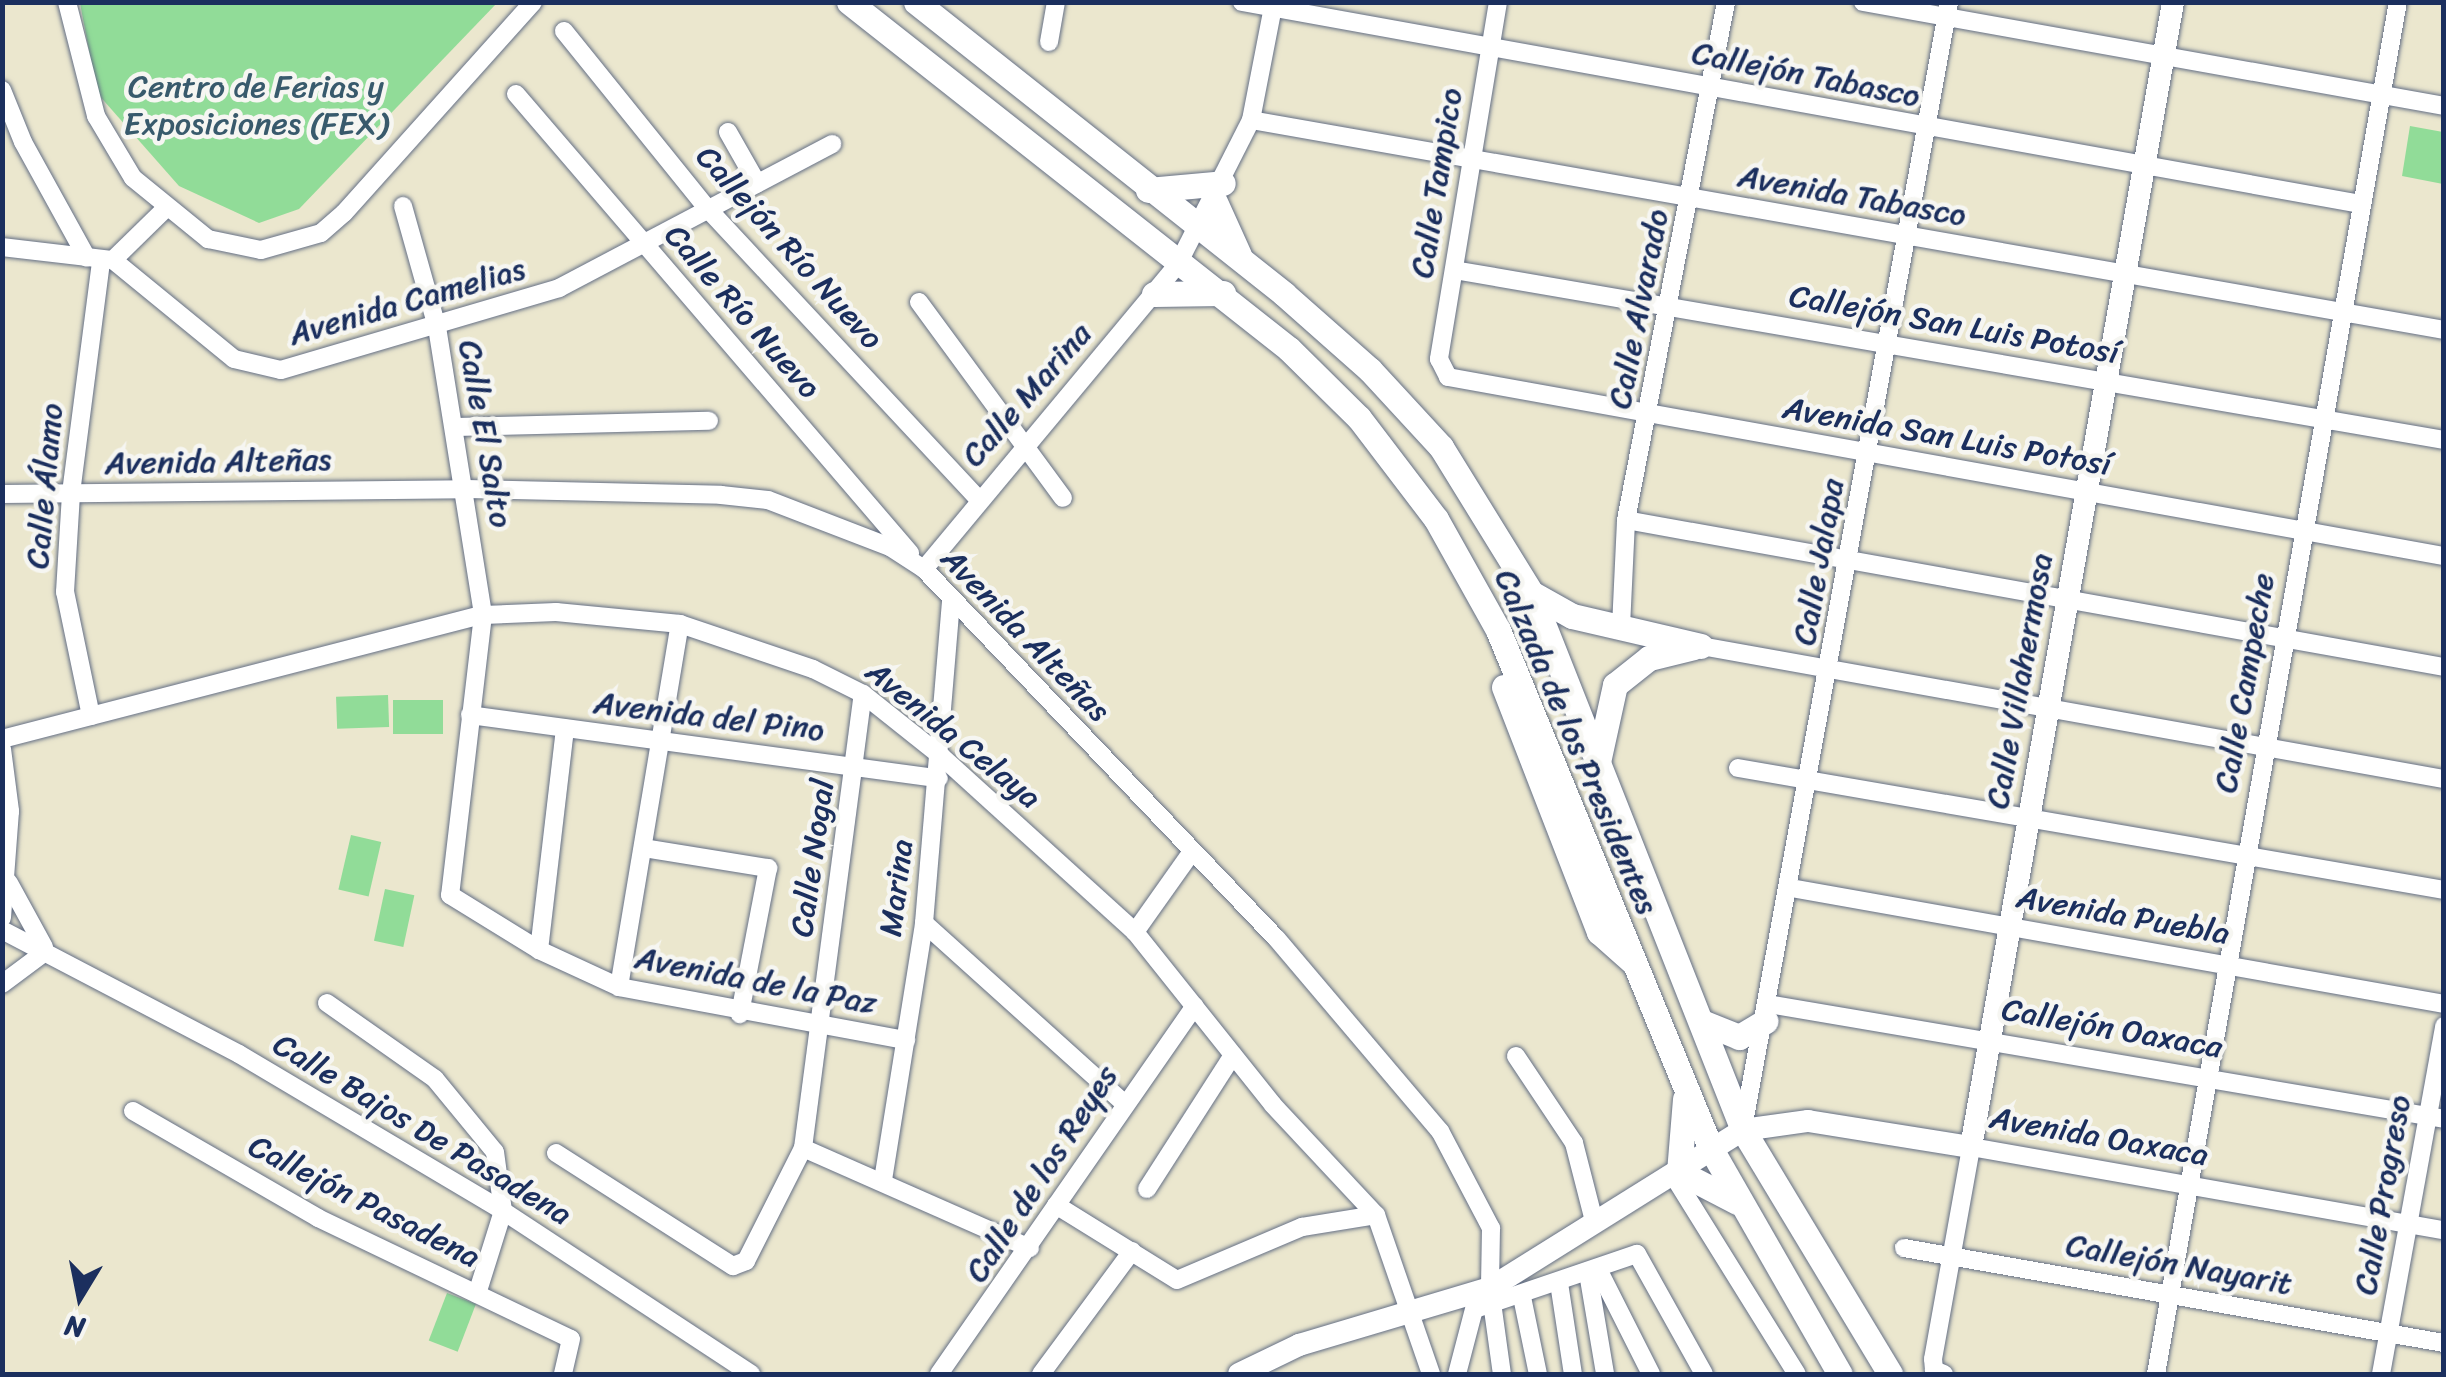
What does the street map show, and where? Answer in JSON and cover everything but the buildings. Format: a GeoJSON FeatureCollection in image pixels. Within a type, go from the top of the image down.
{"type":"FeatureCollection","features":[{"type":"Feature","properties":{"kind":"highway","name":"Calzada de los Presidentes"},"geometry":{"type":"LineString","coordinates":[[849,2],[1178,264],[1224,293],[1359,418],[1436,518],[1498,630],[1711,1149],[1840,1374]]}},
{"type":"Feature","properties":{"kind":"highway","name":"Calzada de los Presidentes"},"geometry":{"type":"LineString","coordinates":[[916,2],[1370,370],[1440,447],[1531,593],[1743,1130],[1890,1374]]}},
{"type":"Feature","properties":{"kind":"highway"},"geometry":{"type":"LineString","coordinates":[[1148,190],[1219,192],[1243,264]]}},
{"type":"Feature","properties":{"kind":"highway"},"geometry":{"type":"LineString","coordinates":[[1154,294],[1224,293]]}},
{"type":"Feature","properties":{"kind":"highway"},"geometry":{"type":"LineString","coordinates":[[1531,593],[1552,609],[1701,646]]}},
{"type":"Feature","properties":{"kind":"highway"},"geometry":{"type":"LineString","coordinates":[[1598,762],[1609,701],[1629,669],[1701,646]]}},
{"type":"Feature","properties":{"kind":"highway"},"geometry":{"type":"LineString","coordinates":[[1702,1022],[1739,1038],[1767,1012]]}},
{"type":"Feature","properties":{"kind":"highway"},"geometry":{"type":"LineString","coordinates":[[1686,1089],[1676,1174],[1742,1205]]}},
{"type":"Feature","properties":{"kind":"main road","name":"Calle Villahermosa"},"geometry":{"type":"LineString","coordinates":[[1971,1148],[2173,2]]}},
{"type":"Feature","properties":{"kind":"main road","name":"Avenida Oaxaca"},"geometry":{"type":"LineString","coordinates":[[1240,1374],[1299,1344],[1409,1310],[1484,1299],[1594,1221],[1743,1130],[1794,1120],[1971,1148]]}},
{"type":"Feature","properties":{"kind":"street"},"geometry":{"type":"LineString","coordinates":[[67,2],[96,116],[133,178],[165,209],[233,248],[292,246],[321,232],[533,2]]}},
{"type":"Feature","properties":{"kind":"street"},"geometry":{"type":"LineString","coordinates":[[1049,42],[1056,2]]}},
{"type":"Feature","properties":{"kind":"street","name":"Callejón Tabasco"},"geometry":{"type":"LineString","coordinates":[[1242,2],[2360,204]]}},
{"type":"Feature","properties":{"kind":"street","name":"Calle Tampico"},"geometry":{"type":"LineString","coordinates":[[1443,372],[1454,270],[1498,2]]}},
{"type":"Feature","properties":{"kind":"street","name":"Calle Alvarado"},"geometry":{"type":"LineString","coordinates":[[1621,627],[1626,520],[1671,306],[1726,2]]}},
{"type":"Feature","properties":{"kind":"street"},"geometry":{"type":"LineString","coordinates":[[1863,2],[1948,10],[2164,56],[2444,106]]}},
{"type":"Feature","properties":{"kind":"street","name":"Calle Campeche"},"geometry":{"type":"LineString","coordinates":[[2156,1374],[2301,531],[2398,2]]}},
{"type":"Feature","properties":{"kind":"street","name":"Calle Marina"},"geometry":{"type":"LineString","coordinates":[[924,568],[977,498],[1178,264],[1219,192],[1251,120],[1274,5]]}},
{"type":"Feature","properties":{"kind":"street","name":"Calle Jalapa"},"geometry":{"type":"LineString","coordinates":[[1743,1130],[1831,672],[1886,343],[1948,10]]}},
{"type":"Feature","properties":{"kind":"street","name":"Callejón Río Nuevo"},"geometry":{"type":"LineString","coordinates":[[564,31],[707,208],[977,498]]}},
{"type":"Feature","properties":{"kind":"street"},"geometry":{"type":"LineString","coordinates":[[2,90],[23,142],[100,259]]}},
{"type":"Feature","properties":{"kind":"street","name":"Calle Río Nuevo"},"geometry":{"type":"LineString","coordinates":[[516,94],[924,568]]}},
{"type":"Feature","properties":{"kind":"street","name":"Avenida Tabasco"},"geometry":{"type":"LineString","coordinates":[[1251,120],[2444,330]]}},
{"type":"Feature","properties":{"kind":"street"},"geometry":{"type":"LineString","coordinates":[[728,132],[757,183]]}},
{"type":"Feature","properties":{"kind":"street","name":"Avenida Camelias"},"geometry":{"type":"LineString","coordinates":[[100,259],[247,367],[310,366],[560,288],[832,144]]}},
{"type":"Feature","properties":{"kind":"street","name":"Calle El Salto"},"geometry":{"type":"LineString","coordinates":[[403,206],[437,327],[484,615]]}},
{"type":"Feature","properties":{"kind":"street"},"geometry":{"type":"LineString","coordinates":[[2,247],[100,259],[165,209]]}},
{"type":"Feature","properties":{"kind":"street","name":"Calle Álamo"},"geometry":{"type":"LineString","coordinates":[[91,716],[66,592],[71,493],[100,259]]}},
{"type":"Feature","properties":{"kind":"street","name":"Callejón San Luis Potosí"},"geometry":{"type":"LineString","coordinates":[[1454,270],[2444,440]]}},
{"type":"Feature","properties":{"kind":"street"},"geometry":{"type":"LineString","coordinates":[[919,302],[1063,498]]}},
{"type":"Feature","properties":{"kind":"street","name":"Avenida San Luis Potosí"},"geometry":{"type":"LineString","coordinates":[[1443,372],[1460,381],[2444,556]]}},
{"type":"Feature","properties":{"kind":"street"},"geometry":{"type":"LineString","coordinates":[[455,427],[709,421]]}},
{"type":"Feature","properties":{"kind":"street","name":"Avenida Alteñas"},"geometry":{"type":"LineString","coordinates":[[2,494],[466,489],[768,500],[858,532],[924,568],[1277,940],[1440,1131],[1492,1228],[1484,1299]]}},
{"type":"Feature","properties":{"kind":"street"},"geometry":{"type":"LineString","coordinates":[[1626,520],[2444,666]]}},
{"type":"Feature","properties":{"kind":"street","name":"Marina"},"geometry":{"type":"LineString","coordinates":[[882,1180],[924,923],[942,756],[951,600]]}},
{"type":"Feature","properties":{"kind":"street","name":"Avenida Celaya"},"geometry":{"type":"LineString","coordinates":[[2,739],[484,615],[556,612],[680,624],[776,653],[863,694],[942,756],[1135,932],[1233,1055],[1376,1216],[1430,1374]]}},
{"type":"Feature","properties":{"kind":"street"},"geometry":{"type":"LineString","coordinates":[[470,715],[484,615]]}},
{"type":"Feature","properties":{"kind":"street"},"geometry":{"type":"LineString","coordinates":[[619,987],[680,624]]}},
{"type":"Feature","properties":{"kind":"street"},"geometry":{"type":"LineString","coordinates":[[1701,646],[2444,779]]}},
{"type":"Feature","properties":{"kind":"street","name":"Calle Nogal"},"geometry":{"type":"LineString","coordinates":[[556,1153],[733,1266],[746,1261],[803,1148],[863,694]]}},
{"type":"Feature","properties":{"kind":"street","name":"Avenida del Pino"},"geometry":{"type":"LineString","coordinates":[[470,715],[940,778]]}},
{"type":"Feature","properties":{"kind":"street","name":"Avenida de la Paz"},"geometry":{"type":"LineString","coordinates":[[470,715],[448,884],[464,908],[539,950],[619,987],[740,1014],[906,1040]]}},
{"type":"Feature","properties":{"kind":"street"},"geometry":{"type":"LineString","coordinates":[[539,950],[565,728]]}},
{"type":"Feature","properties":{"kind":"street"},"geometry":{"type":"LineString","coordinates":[[2,749],[9,790],[2,918]]}},
{"type":"Feature","properties":{"kind":"street"},"geometry":{"type":"LineString","coordinates":[[1738,768],[2444,890]]}},
{"type":"Feature","properties":{"kind":"street"},"geometry":{"type":"LineString","coordinates":[[644,848],[768,868],[740,1014]]}},
{"type":"Feature","properties":{"kind":"street"},"geometry":{"type":"LineString","coordinates":[[1135,932],[1191,853]]}},
{"type":"Feature","properties":{"kind":"street","name":"Calle Bajos De Pasadena"},"geometry":{"type":"LineString","coordinates":[[6,876],[23,918],[48,954]]}},
{"type":"Feature","properties":{"kind":"street","name":"Avenida Puebla"},"geometry":{"type":"LineString","coordinates":[[1791,888],[2444,1004]]}},
{"type":"Feature","properties":{"kind":"street"},"geometry":{"type":"LineString","coordinates":[[924,923],[1123,1102]]}},
{"type":"Feature","properties":{"kind":"street","name":"Calle Bajos De Pasadena"},"geometry":{"type":"LineString","coordinates":[[2,930],[239,1054],[503,1211],[743,1372]]}},
{"type":"Feature","properties":{"kind":"street"},"geometry":{"type":"LineString","coordinates":[[2,984],[48,954]]}},
{"type":"Feature","properties":{"kind":"street"},"geometry":{"type":"LineString","coordinates":[[327,1003],[397,1047],[484,1133],[503,1173],[503,1211],[477,1294]]}},
{"type":"Feature","properties":{"kind":"street","name":"Calle de los Reyes"},"geometry":{"type":"LineString","coordinates":[[939,1374],[1030,1248],[1123,1102],[1195,1006]]}},
{"type":"Feature","properties":{"kind":"street","name":"Callejón Oaxaca"},"geometry":{"type":"LineString","coordinates":[[1767,1012],[1990,1038],[2435,1118]]}},
{"type":"Feature","properties":{"kind":"street","name":"Calle Progreso"},"geometry":{"type":"LineString","coordinates":[[2381,1374],[2408,1224],[2435,1118],[2444,1026]]}},
{"type":"Feature","properties":{"kind":"street"},"geometry":{"type":"LineString","coordinates":[[1148,1189],[1233,1055]]}},
{"type":"Feature","properties":{"kind":"street"},"geometry":{"type":"LineString","coordinates":[[1516,1056],[1574,1144],[1594,1221]]}},
{"type":"Feature","properties":{"kind":"street","name":"Callejón Pasadena"},"geometry":{"type":"LineString","coordinates":[[133,1111],[318,1218],[572,1338],[563,1374]]}},
{"type":"Feature","properties":{"kind":"street"},"geometry":{"type":"LineString","coordinates":[[803,1148],[1030,1248]]}},
{"type":"Feature","properties":{"kind":"street","name":"Avenida Oaxaca"},"geometry":{"type":"LineString","coordinates":[[1971,1148],[2444,1230]]}},
{"type":"Feature","properties":{"kind":"street","name":"Calle Villahermosa"},"geometry":{"type":"LineString","coordinates":[[1939,1372],[1952,1256],[1971,1148]]}},
{"type":"Feature","properties":{"kind":"street"},"geometry":{"type":"LineString","coordinates":[[1676,1174],[1797,1374]]}},
{"type":"Feature","properties":{"kind":"street"},"geometry":{"type":"LineString","coordinates":[[1056,1205],[1177,1280],[1302,1227],[1376,1216]]}},
{"type":"Feature","properties":{"kind":"street","name":"Callejón Nayarit"},"geometry":{"type":"LineString","coordinates":[[1904,1248],[2444,1343]]}},
{"type":"Feature","properties":{"kind":"street"},"geometry":{"type":"LineString","coordinates":[[1040,1374],[1132,1251]]}},
{"type":"Feature","properties":{"kind":"street"},"geometry":{"type":"LineString","coordinates":[[1484,1299],[1522,1297],[1637,1254],[1704,1374]]}},
{"type":"Feature","properties":{"kind":"street"},"geometry":{"type":"LineString","coordinates":[[1594,1271],[1606,1374]]}},
{"type":"Feature","properties":{"kind":"street"},"geometry":{"type":"LineString","coordinates":[[1594,1271],[1651,1374]]}},
{"type":"Feature","properties":{"kind":"street"},"geometry":{"type":"LineString","coordinates":[[1559,1282],[1573,1374]]}},
{"type":"Feature","properties":{"kind":"street"},"geometry":{"type":"LineString","coordinates":[[1522,1297],[1538,1374]]}},
{"type":"Feature","properties":{"kind":"street"},"geometry":{"type":"LineString","coordinates":[[1457,1374],[1484,1299]]}},
{"type":"Feature","properties":{"kind":"street"},"geometry":{"type":"LineString","coordinates":[[1484,1299],[1502,1374]]}},
{"type":"Feature","properties":{"kind":"street"},"geometry":{"type":"LineString","coordinates":[[1465,1349],[1468,1374]]}},
{"type":"Feature","properties":{"kind":"green space","name":"Centro de Ferias y Exposiciones (FEX)"},"geometry":{"type":"Polygon","coordinates":[[[80,3],[497,3],[299,209],[259,223],[179,186],[97,93],[80,3]]]}},
{"type":"Feature","properties":{"kind":"green space"},"geometry":{"type":"Polygon","coordinates":[[[2410,126],[2443,132],[2443,184],[2402,176],[2410,126]]]}},
{"type":"Feature","properties":{"kind":"green space"},"geometry":{"type":"Polygon","coordinates":[[[388,695],[389,727],[337,729],[336,697],[388,695]]]}},
{"type":"Feature","properties":{"kind":"green space"},"geometry":{"type":"Polygon","coordinates":[[[393,700],[443,700],[443,734],[393,734],[393,700]]]}},
{"type":"Feature","properties":{"kind":"green space"},"geometry":{"type":"Polygon","coordinates":[[[351,835],[381,842],[369,897],[338,890],[351,835]]]}},
{"type":"Feature","properties":{"kind":"green space"},"geometry":{"type":"Polygon","coordinates":[[[385,889],[414,895],[403,947],[374,941],[385,889]]]}},
{"type":"Feature","properties":{"kind":"green space"},"geometry":{"type":"Polygon","coordinates":[[[447,1293],[476,1304],[458,1352],[429,1341],[447,1293]]]}}]}
